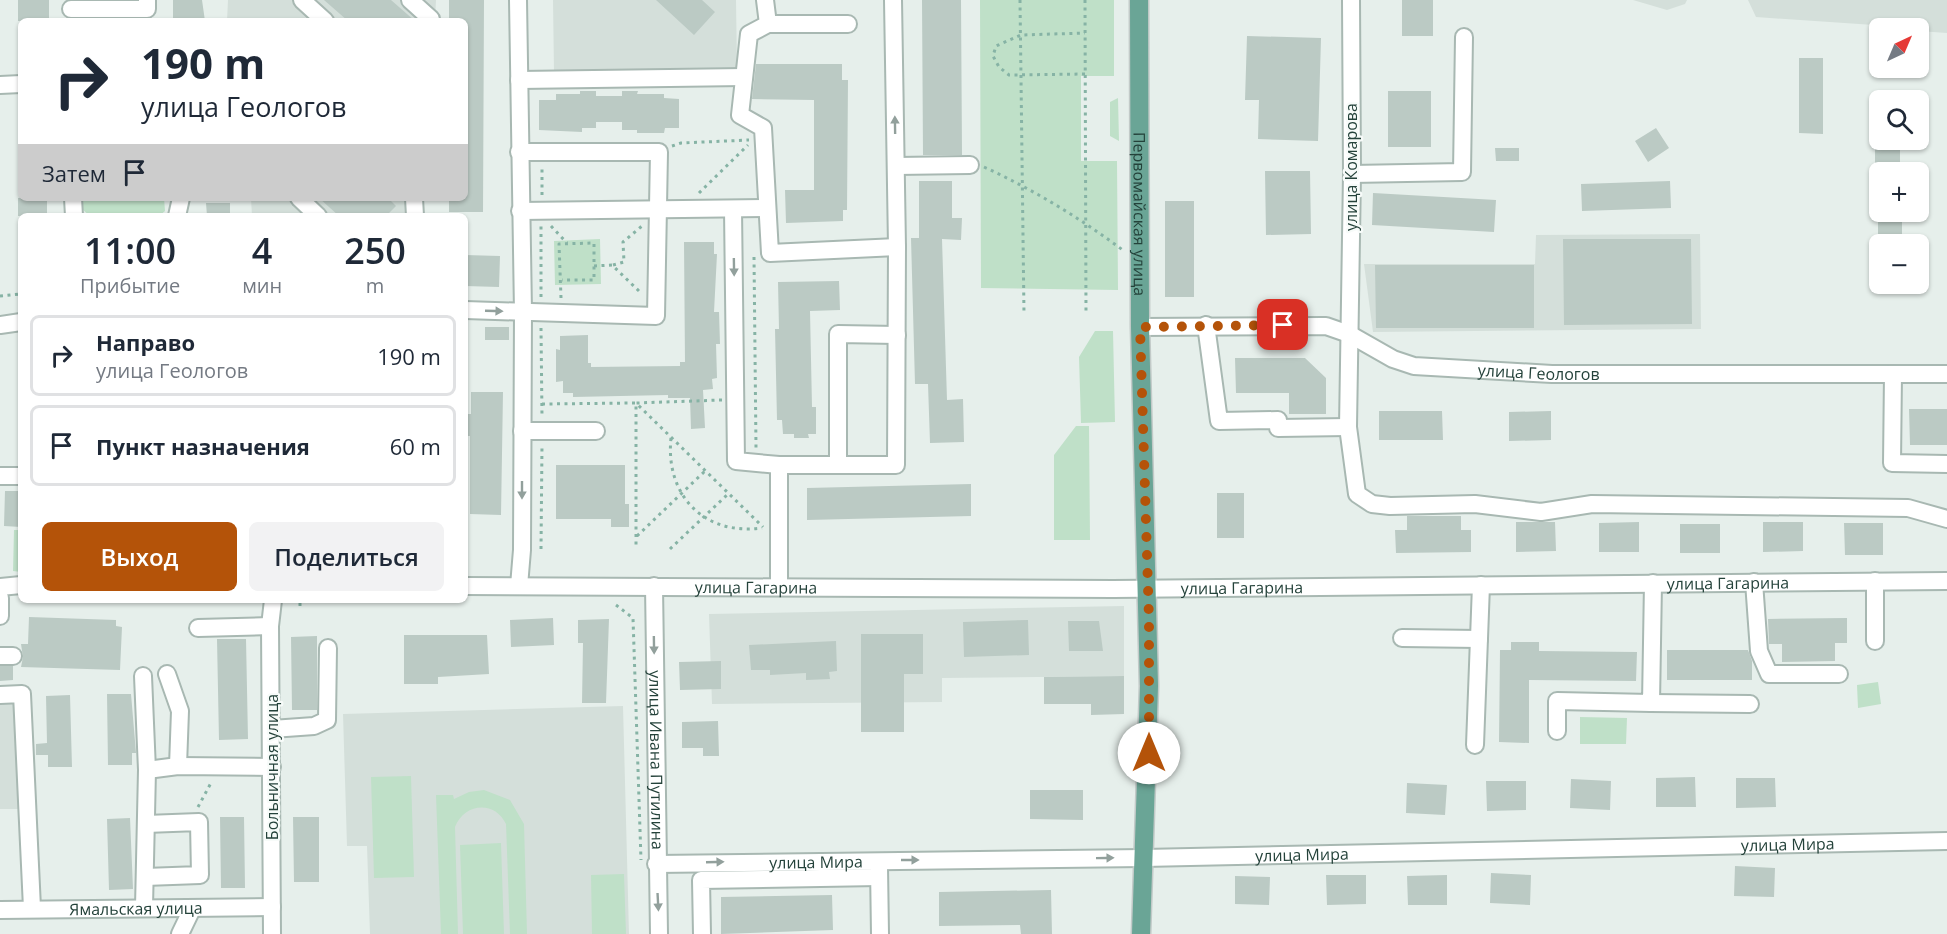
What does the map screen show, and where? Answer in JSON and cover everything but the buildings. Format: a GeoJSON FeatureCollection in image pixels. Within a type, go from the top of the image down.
{"type":"FeatureCollection","features":[{"type":"Feature","properties":{"kind":"main road","name":"Первомайская улица"},"geometry":{"type":"LineString","coordinates":[[1139,0],[1140,327],[1148,588],[1149,753],[1141,934]]}},
{"type":"Feature","properties":{"kind":"street"},"geometry":{"type":"LineString","coordinates":[[302,0],[322,18]]}},
{"type":"Feature","properties":{"kind":"street"},"geometry":{"type":"LineString","coordinates":[[410,0],[430,18]]}},
{"type":"Feature","properties":{"kind":"street"},"geometry":{"type":"LineString","coordinates":[[518,0],[523,312],[522,550],[519,586]]}},
{"type":"Feature","properties":{"kind":"street"},"geometry":{"type":"LineString","coordinates":[[765,0],[768,24]]}},
{"type":"Feature","properties":{"kind":"street"},"geometry":{"type":"LineString","coordinates":[[733,209],[736,461],[779,465],[897,465],[897,247],[893,0]]}},
{"type":"Feature","properties":{"kind":"street","name":"улица Комарова"},"geometry":{"type":"LineString","coordinates":[[1351,0],[1352,174],[1348,427],[1353,479],[1357,494],[1372,504],[1416,506],[1475,504],[1541,512],[1592,504],[1908,508],[1947,519]]}},
{"type":"Feature","properties":{"kind":"street"},"geometry":{"type":"LineString","coordinates":[[71,10],[146,10]]}},
{"type":"Feature","properties":{"kind":"street"},"geometry":{"type":"LineString","coordinates":[[848,24],[768,24],[749,34],[740,114],[763,128],[770,253],[897,247]]}},
{"type":"Feature","properties":{"kind":"street"},"geometry":{"type":"LineString","coordinates":[[1352,174],[1462,172],[1464,37]]}},
{"type":"Feature","properties":{"kind":"street"},"geometry":{"type":"LineString","coordinates":[[519,80],[744,77]]}},
{"type":"Feature","properties":{"kind":"street"},"geometry":{"type":"LineString","coordinates":[[0,85],[18,84]]}},
{"type":"Feature","properties":{"kind":"street"},"geometry":{"type":"LineString","coordinates":[[468,310],[656,316],[659,152],[519,152]]}},
{"type":"Feature","properties":{"kind":"street"},"geometry":{"type":"LineString","coordinates":[[896,166],[970,165]]}},
{"type":"Feature","properties":{"kind":"street"},"geometry":{"type":"LineString","coordinates":[[302,201],[315,213]]}},
{"type":"Feature","properties":{"kind":"street"},"geometry":{"type":"LineString","coordinates":[[520,211],[542,213],[767,208]]}},
{"type":"Feature","properties":{"kind":"street"},"geometry":{"type":"LineString","coordinates":[[0,325],[18,322]]}},
{"type":"Feature","properties":{"kind":"street"},"geometry":{"type":"LineString","coordinates":[[1206,325],[1219,421],[1278,420],[1278,428],[1348,427]]}},
{"type":"Feature","properties":{"kind":"street","name":"улица Геологов"},"geometry":{"type":"LineString","coordinates":[[1140,327],[1326,326],[1350,334],[1393,359],[1414,366],[1446,369],[1552,374],[1947,374]]}},
{"type":"Feature","properties":{"kind":"street"},"geometry":{"type":"LineString","coordinates":[[838,465],[838,334],[897,335]]}},
{"type":"Feature","properties":{"kind":"street"},"geometry":{"type":"LineString","coordinates":[[1893,374],[1892,463],[1947,464]]}},
{"type":"Feature","properties":{"kind":"street"},"geometry":{"type":"LineString","coordinates":[[522,431],[596,430]]}},
{"type":"Feature","properties":{"kind":"street"},"geometry":{"type":"LineString","coordinates":[[778,586],[779,465]]}},
{"type":"Feature","properties":{"kind":"street"},"geometry":{"type":"LineString","coordinates":[[0,476],[18,476]]}},
{"type":"Feature","properties":{"kind":"street"},"geometry":{"type":"LineString","coordinates":[[1875,581],[1875,641]]}},
{"type":"Feature","properties":{"kind":"street","name":"улица Гагарина"},"geometry":{"type":"LineString","coordinates":[[468,586],[1148,588],[1947,581]]}},
{"type":"Feature","properties":{"kind":"street"},"geometry":{"type":"LineString","coordinates":[[1754,582],[1759,651],[1769,674],[1839,674]]}},
{"type":"Feature","properties":{"kind":"street"},"geometry":{"type":"LineString","coordinates":[[1651,703],[1653,583]]}},
{"type":"Feature","properties":{"kind":"street"},"geometry":{"type":"LineString","coordinates":[[0,587],[18,585]]}},
{"type":"Feature","properties":{"kind":"street"},"geometry":{"type":"LineString","coordinates":[[1475,745],[1481,585]]}},
{"type":"Feature","properties":{"kind":"street","name":"улица Ивана Путилина"},"geometry":{"type":"LineString","coordinates":[[654,586],[649,864],[659,934]]}},
{"type":"Feature","properties":{"kind":"street"},"geometry":{"type":"LineString","coordinates":[[0,598],[0,616]]}},
{"type":"Feature","properties":{"kind":"street","name":"Больничная улица"},"geometry":{"type":"LineString","coordinates":[[272,934],[270,626],[273,603]]}},
{"type":"Feature","properties":{"kind":"street"},"geometry":{"type":"LineString","coordinates":[[198,628],[270,626]]}},
{"type":"Feature","properties":{"kind":"street"},"geometry":{"type":"LineString","coordinates":[[1402,638],[1479,639]]}},
{"type":"Feature","properties":{"kind":"street"},"geometry":{"type":"LineString","coordinates":[[272,729],[314,726],[327,720],[328,648]]}},
{"type":"Feature","properties":{"kind":"street"},"geometry":{"type":"LineString","coordinates":[[167,674],[180,711],[178,766]]}},
{"type":"Feature","properties":{"kind":"street"},"geometry":{"type":"LineString","coordinates":[[143,676],[147,770],[144,907]]}},
{"type":"Feature","properties":{"kind":"street"},"geometry":{"type":"LineString","coordinates":[[0,695],[22,694],[32,908]]}},
{"type":"Feature","properties":{"kind":"street"},"geometry":{"type":"LineString","coordinates":[[1557,731],[1557,701],[1750,704]]}},
{"type":"Feature","properties":{"kind":"street"},"geometry":{"type":"LineString","coordinates":[[147,770],[178,766],[272,767]]}},
{"type":"Feature","properties":{"kind":"street"},"geometry":{"type":"LineString","coordinates":[[145,877],[200,875],[199,822],[146,824]]}},
{"type":"Feature","properties":{"kind":"street","name":"улица Мира"},"geometry":{"type":"LineString","coordinates":[[649,864],[1144,858],[1947,841]]}},
{"type":"Feature","properties":{"kind":"street"},"geometry":{"type":"LineString","coordinates":[[879,860],[880,934]]}},
{"type":"Feature","properties":{"kind":"street"},"geometry":{"type":"LineString","coordinates":[[702,934],[701,880],[879,877]]}},
{"type":"Feature","properties":{"kind":"street","name":"Ямальская улица"},"geometry":{"type":"LineString","coordinates":[[2,914],[32,908],[272,907]]}},
{"type":"Feature","properties":{"kind":"street"},"geometry":{"type":"LineString","coordinates":[[180,934],[192,909]]}},
{"type":"Feature","properties":{"kind":"path"},"geometry":{"type":"LineString","coordinates":[[1020,0],[1024,314]]}},
{"type":"Feature","properties":{"kind":"path"},"geometry":{"type":"LineString","coordinates":[[1085,0],[1086,315]]}},
{"type":"Feature","properties":{"kind":"path"},"geometry":{"type":"LineString","coordinates":[[1085,33],[1021,35],[996,46],[993,56],[999,67],[1009,75],[1085,74]]}},
{"type":"Feature","properties":{"kind":"path"},"geometry":{"type":"LineString","coordinates":[[753,140],[753,151]]}},
{"type":"Feature","properties":{"kind":"path"},"geometry":{"type":"LineString","coordinates":[[659,152],[681,143],[753,140]]}},
{"type":"Feature","properties":{"kind":"path"},"geometry":{"type":"LineString","coordinates":[[682,209],[753,140]]}},
{"type":"Feature","properties":{"kind":"path"},"geometry":{"type":"LineString","coordinates":[[541,549],[542,152]]}},
{"type":"Feature","properties":{"kind":"path"},"geometry":{"type":"LineString","coordinates":[[970,165],[980,165],[1023,185],[1086,222],[1124,251]]}},
{"type":"Feature","properties":{"kind":"path"},"geometry":{"type":"LineString","coordinates":[[594,266],[624,262],[623,242],[658,211]]}},
{"type":"Feature","properties":{"kind":"path"},"geometry":{"type":"LineString","coordinates":[[542,213],[568,244]]}},
{"type":"Feature","properties":{"kind":"path"},"geometry":{"type":"LineString","coordinates":[[594,243],[594,280],[560,280],[559,244],[568,244],[594,243]]}},
{"type":"Feature","properties":{"kind":"path"},"geometry":{"type":"LineString","coordinates":[[754,254],[756,462]]}},
{"type":"Feature","properties":{"kind":"path"},"geometry":{"type":"LineString","coordinates":[[612,265],[657,307]]}},
{"type":"Feature","properties":{"kind":"path"},"geometry":{"type":"LineString","coordinates":[[0,296],[18,294]]}},
{"type":"Feature","properties":{"kind":"path"},"geometry":{"type":"LineString","coordinates":[[542,404],[636,404],[737,399]]}},
{"type":"Feature","properties":{"kind":"path"},"geometry":{"type":"LineString","coordinates":[[636,404],[763,528],[764,539]]}},
{"type":"Feature","properties":{"kind":"path"},"geometry":{"type":"LineString","coordinates":[[636,404],[636,549]]}},
{"type":"Feature","properties":{"kind":"path"},"geometry":{"type":"LineString","coordinates":[[671,438],[670,466],[681,494],[704,517],[736,529],[763,528]]}},
{"type":"Feature","properties":{"kind":"path"},"geometry":{"type":"LineString","coordinates":[[636,536],[705,471]]}},
{"type":"Feature","properties":{"kind":"path"},"geometry":{"type":"LineString","coordinates":[[670,549],[728,494]]}},
{"type":"Feature","properties":{"kind":"path"},"geometry":{"type":"LineString","coordinates":[[616,605],[633,618],[649,864]]}},
{"type":"Feature","properties":{"kind":"path"},"geometry":{"type":"LineString","coordinates":[[190,823],[220,767]]}},
{"type":"Feature","properties":{"kind":"shaded area"},"geometry":{"type":"Polygon","coordinates":[[[228,0],[436,0],[435,18],[227,18],[228,0]]]}},
{"type":"Feature","properties":{"kind":"shaded area"},"geometry":{"type":"Polygon","coordinates":[[[553,0],[736,0],[737,69],[554,72],[553,0]]]}},
{"type":"Feature","properties":{"kind":"shaded area"},"geometry":{"type":"Polygon","coordinates":[[[1633,0],[1687,0],[1685,4],[1667,10],[1633,0]]]}},
{"type":"Feature","properties":{"kind":"shaded area"},"geometry":{"type":"Polygon","coordinates":[[[1748,0],[1947,0],[1947,33],[1929,32],[1929,18],[1869,18],[1869,25],[1756,17],[1748,0]]]}},
{"type":"Feature","properties":{"kind":"shaded area"},"geometry":{"type":"Polygon","coordinates":[[[251,201],[423,201],[422,213],[252,213],[251,201]]]}},
{"type":"Feature","properties":{"kind":"shaded area"},"geometry":{"type":"Polygon","coordinates":[[[1700,234],[1701,329],[1373,332],[1364,264],[1535,264],[1536,235],[1700,234]]]}},
{"type":"Feature","properties":{"kind":"shaded area"},"geometry":{"type":"Polygon","coordinates":[[[1124,606],[1124,676],[942,678],[942,702],[712,704],[709,614],[1124,606]]]}},
{"type":"Feature","properties":{"kind":"shaded area"},"geometry":{"type":"Polygon","coordinates":[[[14,702],[18,809],[0,809],[0,703],[14,702]]]}},
{"type":"Feature","properties":{"kind":"shaded area"},"geometry":{"type":"Polygon","coordinates":[[[623,706],[629,934],[370,934],[367,846],[347,846],[343,714],[623,706]]]}},
{"type":"Feature","properties":{"kind":"green space"},"geometry":{"type":"Polygon","coordinates":[[[980,0],[1114,0],[1114,76],[1081,76],[1081,161],[1117,161],[1118,290],[981,288],[980,0]]]}},
{"type":"Feature","properties":{"kind":"green space"},"geometry":{"type":"Polygon","coordinates":[[[1118,98],[1119,141],[1110,136],[1110,102],[1118,98]]]}},
{"type":"Feature","properties":{"kind":"green space"},"geometry":{"type":"Polygon","coordinates":[[[81,201],[164,201],[165,211],[163,213],[87,213],[82,209],[81,201]]]}},
{"type":"Feature","properties":{"kind":"green space"},"geometry":{"type":"Polygon","coordinates":[[[600,239],[601,284],[555,285],[554,241],[600,239]]]}},
{"type":"Feature","properties":{"kind":"green space"},"geometry":{"type":"Polygon","coordinates":[[[1095,331],[1113,331],[1115,422],[1081,423],[1079,357],[1095,331]]]}},
{"type":"Feature","properties":{"kind":"green space"},"geometry":{"type":"Polygon","coordinates":[[[1076,426],[1089,426],[1090,540],[1054,540],[1054,455],[1076,426]]]}},
{"type":"Feature","properties":{"kind":"green space"},"geometry":{"type":"Polygon","coordinates":[[[14,530],[18,530],[18,572],[13,571],[14,530]]]}},
{"type":"Feature","properties":{"kind":"green space"},"geometry":{"type":"Polygon","coordinates":[[[1878,682],[1881,704],[1858,708],[1857,685],[1878,682]]]}},
{"type":"Feature","properties":{"kind":"green space"},"geometry":{"type":"Polygon","coordinates":[[[1580,717],[1627,718],[1626,744],[1580,744],[1580,717]]]}},
{"type":"Feature","properties":{"kind":"green space"},"geometry":{"type":"Polygon","coordinates":[[[411,776],[414,877],[374,878],[371,777],[411,776]]]}},
{"type":"Feature","properties":{"kind":"green space"},"geometry":{"type":"Polygon","coordinates":[[[484,790],[510,800],[524,824],[527,934],[510,934],[506,824],[495,811],[480,808],[465,813],[455,827],[458,934],[441,934],[436,795],[453,795],[454,799],[469,792],[484,790]]]}},
{"type":"Feature","properties":{"kind":"green space"},"geometry":{"type":"Polygon","coordinates":[[[501,843],[504,934],[463,934],[460,845],[501,843]]]}},
{"type":"Feature","properties":{"kind":"green space"},"geometry":{"type":"Polygon","coordinates":[[[624,874],[626,934],[592,934],[591,875],[624,874]]]}},
{"type":"Feature","properties":{"kind":"route"},"geometry":{"type":"LineString","coordinates":[[1149,753],[1149,620],[1140,327],[1283,325]]}}]}
